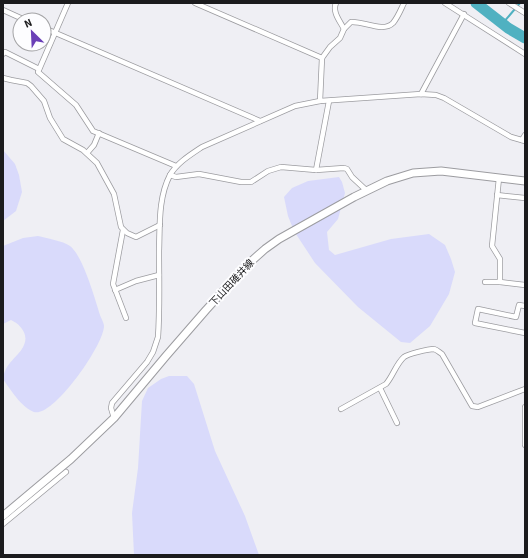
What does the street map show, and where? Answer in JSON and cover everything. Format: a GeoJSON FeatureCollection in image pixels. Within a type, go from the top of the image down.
{"type":"FeatureCollection","features":[{"type":"Feature","properties":{"kind":"main road","name":"下山田碓井線"},"geometry":{"type":"LineString","coordinates":[[3,516],[71,459],[114,418],[166,356],[247,265],[279,239],[367,191],[393,179],[413,173],[441,171],[525,181]]}},
{"type":"Feature","properties":{"kind":"street"},"geometry":{"type":"LineString","coordinates":[[68,3],[38,72],[76,105],[94,130],[176,166]]}},
{"type":"Feature","properties":{"kind":"street"},"geometry":{"type":"LineString","coordinates":[[195,3],[322,58]]}},
{"type":"Feature","properties":{"kind":"street"},"geometry":{"type":"LineString","coordinates":[[336,3],[334,7],[344,29]]}},
{"type":"Feature","properties":{"kind":"street"},"geometry":{"type":"LineString","coordinates":[[320,101],[322,58],[330,47],[340,38],[344,29],[351,22],[358,21],[381,28],[387,27],[393,22],[404,3]]}},
{"type":"Feature","properties":{"kind":"street"},"geometry":{"type":"LineString","coordinates":[[445,3],[525,54]]}},
{"type":"Feature","properties":{"kind":"street"},"geometry":{"type":"LineString","coordinates":[[509,3],[525,13]]}},
{"type":"Feature","properties":{"kind":"street"},"geometry":{"type":"LineString","coordinates":[[421,94],[464,14]]}},
{"type":"Feature","properties":{"kind":"street"},"geometry":{"type":"LineString","coordinates":[[52,32],[260,121]]}},
{"type":"Feature","properties":{"kind":"street"},"geometry":{"type":"LineString","coordinates":[[3,54],[4,52],[40,69]]}},
{"type":"Feature","properties":{"kind":"street"},"geometry":{"type":"LineString","coordinates":[[3,78],[27,83],[31,86],[44,101],[50,118],[63,139],[87,153],[97,163],[114,194],[117,202],[120,223],[123,230],[136,237],[160,225]]}},
{"type":"Feature","properties":{"kind":"street"},"geometry":{"type":"LineString","coordinates":[[114,418],[111,408],[112,403],[147,362],[153,352],[158,337],[162,197],[170,175],[176,166],[189,155],[202,147],[295,106],[320,101],[421,94],[436,95],[444,98],[511,137],[524,140],[525,134]]}},
{"type":"Feature","properties":{"kind":"street"},"geometry":{"type":"LineString","coordinates":[[316,170],[329,101]]}},
{"type":"Feature","properties":{"kind":"street"},"geometry":{"type":"LineString","coordinates":[[87,153],[94,145],[99,133]]}},
{"type":"Feature","properties":{"kind":"street"},"geometry":{"type":"LineString","coordinates":[[170,175],[176,177],[199,174],[241,182],[251,182],[268,171],[281,167],[316,170],[344,168],[347,169],[352,177],[367,191]]}},
{"type":"Feature","properties":{"kind":"street"},"geometry":{"type":"LineString","coordinates":[[499,178],[492,246],[500,259],[500,282]]}},
{"type":"Feature","properties":{"kind":"street"},"geometry":{"type":"LineString","coordinates":[[497,195],[525,198]]}},
{"type":"Feature","properties":{"kind":"street"},"geometry":{"type":"LineString","coordinates":[[123,230],[114,284],[126,318]]}},
{"type":"Feature","properties":{"kind":"street"},"geometry":{"type":"LineString","coordinates":[[115,290],[136,281],[159,275]]}},
{"type":"Feature","properties":{"kind":"street"},"geometry":{"type":"LineString","coordinates":[[485,282],[525,285]]}},
{"type":"Feature","properties":{"kind":"street"},"geometry":{"type":"LineString","coordinates":[[525,306],[519,305],[516,317],[478,309],[475,323],[525,333]]}},
{"type":"Feature","properties":{"kind":"street"},"geometry":{"type":"LineString","coordinates":[[342,409],[380,388],[391,378],[403,358],[409,355],[435,349],[442,354],[472,406],[478,407],[525,389]]}},
{"type":"Feature","properties":{"kind":"street"},"geometry":{"type":"LineString","coordinates":[[380,388],[398,423]]}},
{"type":"Feature","properties":{"kind":"street"},"geometry":{"type":"LineString","coordinates":[[525,407],[525,445]]}},
{"type":"Feature","properties":{"kind":"street"},"geometry":{"type":"LineString","coordinates":[[3,524],[66,472]]}},
{"type":"Feature","properties":{"kind":"shaded area"},"geometry":{"type":"Polygon","coordinates":[[[3,150],[15,164],[19,175],[22,192],[16,211],[3,221],[3,150]]]}},
{"type":"Feature","properties":{"kind":"shaded area"},"geometry":{"type":"Polygon","coordinates":[[[339,177],[345,193],[338,219],[327,232],[329,250],[335,255],[391,239],[429,234],[445,245],[451,259],[455,272],[449,294],[430,326],[410,343],[401,342],[358,307],[315,263],[294,231],[288,216],[284,197],[292,188],[308,181],[339,177]]]}},
{"type":"Feature","properties":{"kind":"shaded area"},"geometry":{"type":"Polygon","coordinates":[[[38,236],[63,243],[70,246],[75,251],[88,278],[104,326],[96,348],[76,378],[53,404],[42,411],[34,412],[25,407],[3,379],[6,368],[22,349],[25,337],[23,330],[11,320],[3,324],[3,246],[23,238],[38,236]]]}},
{"type":"Feature","properties":{"kind":"shaded area"},"geometry":{"type":"Polygon","coordinates":[[[169,376],[187,376],[194,384],[215,451],[245,516],[259,555],[134,555],[132,513],[138,468],[142,401],[148,388],[161,379],[169,376]]]}},
{"type":"Feature","properties":{"kind":"waterway"},"geometry":{"type":"LineString","coordinates":[[476,3],[508,28],[525,38]]}},
{"type":"Feature","properties":{"kind":"waterway"},"geometry":{"type":"LineString","coordinates":[[503,23],[520,3]]}}]}
